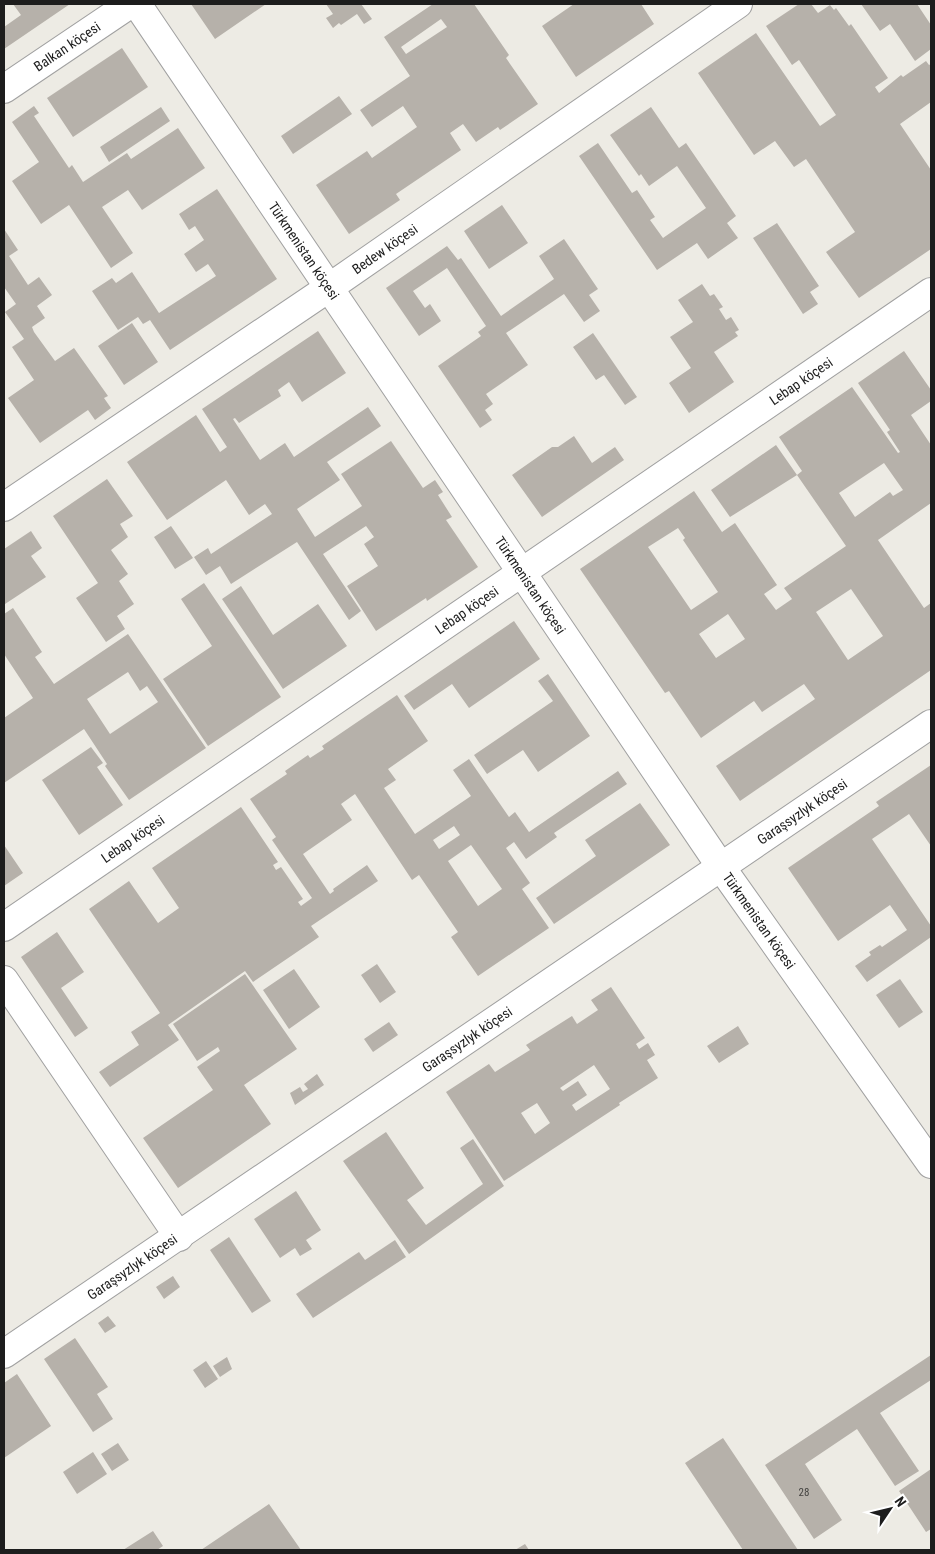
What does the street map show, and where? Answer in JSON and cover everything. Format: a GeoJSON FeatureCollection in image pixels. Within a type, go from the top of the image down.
{"type":"FeatureCollection","features":[{"type":"Feature","properties":{"kind":"street","name":"Balkan köçesi"},"geometry":{"type":"LineString","coordinates":[[4,89],[130,4]]}},
{"type":"Feature","properties":{"kind":"street","name":"Türkmenistan köçesi"},"geometry":{"type":"LineString","coordinates":[[137,4],[721,867],[928,1152]]}},
{"type":"Feature","properties":{"kind":"street","name":"Bedew köçesi"},"geometry":{"type":"LineString","coordinates":[[4,507],[330,288],[738,4]]}},
{"type":"Feature","properties":{"kind":"street","name":"Lebap köçesi"},"geometry":{"type":"LineString","coordinates":[[4,927],[931,292]]}},
{"type":"Feature","properties":{"kind":"street","name":"Garaşsyzlyk köçesi"},"geometry":{"type":"LineString","coordinates":[[4,1354],[179,1237],[931,724]]}},
{"type":"Feature","properties":{"kind":"street"},"geometry":{"type":"LineString","coordinates":[[4,980],[179,1237]]}},
{"type":"Feature","properties":{"kind":"building"},"geometry":{"type":"Polygon","coordinates":[[[13,4],[70,4],[4,49],[4,27],[21,15],[13,4]]]}},
{"type":"Feature","properties":{"kind":"building"},"geometry":{"type":"Polygon","coordinates":[[[191,4],[266,4],[215,39],[191,4]]]}},
{"type":"Feature","properties":{"kind":"building"},"geometry":{"type":"Polygon","coordinates":[[[326,4],[361,4],[372,19],[364,24],[357,14],[333,28],[326,18],[333,14],[326,4]]]}},
{"type":"Feature","properties":{"kind":"building"},"geometry":{"type":"Polygon","coordinates":[[[433,4],[474,4],[509,55],[506,58],[538,104],[500,130],[498,127],[476,142],[463,124],[450,133],[461,150],[396,194],[400,200],[349,234],[316,185],[367,151],[372,158],[417,127],[403,106],[372,127],[360,110],[410,76],[384,37],[433,4]],[[441,19],[401,47],[406,54],[447,27],[441,19]]]}},
{"type":"Feature","properties":{"kind":"building"},"geometry":{"type":"Polygon","coordinates":[[[574,4],[641,4],[654,24],[576,77],[542,26],[574,4]]]}},
{"type":"Feature","properties":{"kind":"building"},"geometry":{"type":"Polygon","coordinates":[[[799,4],[811,4],[818,13],[830,5],[834,10],[836,8],[849,26],[851,24],[888,78],[875,87],[879,93],[901,75],[903,77],[926,61],[929,65],[931,64],[931,102],[900,124],[931,170],[931,249],[859,298],[826,252],[855,232],[806,159],[794,167],[775,141],[754,155],[698,73],[756,33],[820,126],[836,115],[799,60],[792,65],[766,26],[799,4]]]}},
{"type":"Feature","properties":{"kind":"building"},"geometry":{"type":"Polygon","coordinates":[[[861,4],[917,4],[931,25],[931,49],[915,61],[890,24],[880,31],[861,4]]]}},
{"type":"Feature","properties":{"kind":"building"},"geometry":{"type":"Polygon","coordinates":[[[122,48],[148,87],[73,137],[47,98],[122,48]]]}},
{"type":"Feature","properties":{"kind":"building"},"geometry":{"type":"Polygon","coordinates":[[[339,96],[352,114],[293,154],[281,136],[339,96]]]}},
{"type":"Feature","properties":{"kind":"building"},"geometry":{"type":"Polygon","coordinates":[[[34,106],[39,113],[34,116],[69,168],[72,165],[83,182],[127,153],[131,159],[178,128],[205,168],[142,210],[128,190],[102,207],[133,253],[111,268],[69,205],[41,224],[12,181],[39,162],[12,122],[34,106]]]}},
{"type":"Feature","properties":{"kind":"building"},"geometry":{"type":"Polygon","coordinates":[[[161,107],[170,121],[109,162],[100,147],[161,107]]]}},
{"type":"Feature","properties":{"kind":"building"},"geometry":{"type":"Polygon","coordinates":[[[651,107],[679,148],[686,143],[736,216],[727,223],[738,238],[708,259],[697,243],[657,270],[579,156],[598,143],[632,193],[637,190],[655,217],[650,220],[663,238],[706,208],[677,166],[649,186],[641,174],[639,176],[610,135],[651,107]]]}},
{"type":"Feature","properties":{"kind":"building"},"geometry":{"type":"Polygon","coordinates":[[[217,189],[277,279],[170,350],[150,320],[143,324],[138,317],[118,330],[92,291],[112,278],[116,283],[132,272],[159,313],[216,276],[208,264],[196,272],[184,254],[204,240],[195,226],[189,230],[179,214],[217,189]]]}},
{"type":"Feature","properties":{"kind":"building"},"geometry":{"type":"Polygon","coordinates":[[[502,205],[528,243],[489,269],[464,231],[502,205]]]}},
{"type":"Feature","properties":{"kind":"building"},"geometry":{"type":"Polygon","coordinates":[[[777,223],[819,286],[810,292],[818,304],[803,314],[753,238],[777,223]]]}},
{"type":"Feature","properties":{"kind":"building"},"geometry":{"type":"Polygon","coordinates":[[[4,229],[18,250],[9,256],[28,285],[39,277],[52,295],[37,306],[45,318],[32,327],[34,332],[55,361],[74,348],[108,396],[104,398],[111,408],[95,420],[88,410],[40,443],[8,398],[34,380],[12,347],[24,339],[5,312],[16,304],[4,287],[4,229]]]}},
{"type":"Feature","properties":{"kind":"building"},"geometry":{"type":"Polygon","coordinates":[[[564,239],[598,289],[589,295],[600,311],[584,322],[564,294],[506,333],[528,365],[486,394],[493,404],[485,410],[492,420],[480,428],[438,366],[481,336],[478,332],[486,326],[447,268],[413,291],[425,308],[430,304],[441,321],[419,336],[386,288],[447,246],[458,260],[461,258],[501,316],[554,279],[539,256],[564,239]]]}},
{"type":"Feature","properties":{"kind":"building"},"geometry":{"type":"Polygon","coordinates":[[[702,284],[710,296],[714,294],[723,307],[719,309],[726,320],[731,317],[739,330],[735,332],[738,336],[714,352],[734,382],[689,413],[669,383],[691,368],[670,337],[693,322],[678,300],[702,284]]]}},
{"type":"Feature","properties":{"kind":"building"},"geometry":{"type":"Polygon","coordinates":[[[132,323],[158,362],[124,385],[98,346],[132,323]]]}},
{"type":"Feature","properties":{"kind":"building"},"geometry":{"type":"Polygon","coordinates":[[[318,331],[346,373],[302,402],[289,382],[278,390],[281,396],[239,423],[235,418],[233,419],[260,460],[285,443],[294,457],[368,407],[381,426],[327,462],[340,480],[297,509],[315,537],[362,506],[341,474],[391,441],[423,488],[435,480],[443,492],[438,495],[452,517],[446,520],[478,567],[427,601],[426,598],[376,631],[347,586],[378,566],[364,544],[374,537],[366,526],[323,554],[361,611],[349,620],[297,542],[231,584],[220,566],[206,575],[194,557],[208,548],[211,554],[272,514],[265,504],[249,515],[226,480],[167,520],[127,462],[196,415],[220,452],[227,447],[202,409],[318,331]]]}},
{"type":"Feature","properties":{"kind":"building"},"geometry":{"type":"Polygon","coordinates":[[[593,333],[637,397],[625,405],[604,375],[596,380],[573,347],[593,333]]]}},
{"type":"Feature","properties":{"kind":"building"},"geometry":{"type":"Polygon","coordinates":[[[904,351],[931,390],[931,401],[911,415],[931,445],[931,503],[878,540],[924,608],[931,603],[931,670],[740,801],[716,766],[815,699],[804,684],[762,712],[754,701],[701,738],[669,691],[665,693],[580,569],[694,491],[722,532],[735,523],[777,585],[764,594],[776,610],[792,599],[784,588],[846,546],[797,475],[802,471],[779,437],[852,387],[898,453],[900,452],[887,432],[890,430],[858,383],[904,351]],[[884,463],[839,493],[855,517],[890,492],[893,496],[903,490],[884,463]],[[678,528],[648,547],[691,610],[718,592],[683,540],[685,538],[678,528]],[[851,589],[816,612],[848,660],[883,636],[851,589]],[[728,614],[699,634],[716,658],[745,639],[728,614]]]}},
{"type":"Feature","properties":{"kind":"building"},"geometry":{"type":"Polygon","coordinates":[[[574,436],[592,463],[615,447],[624,460],[542,517],[512,475],[552,447],[558,447],[574,436]]]}},
{"type":"Feature","properties":{"kind":"building"},"geometry":{"type":"Polygon","coordinates":[[[776,445],[797,475],[730,517],[711,490],[776,445]]]}},
{"type":"Feature","properties":{"kind":"building"},"geometry":{"type":"Polygon","coordinates":[[[107,479],[133,516],[120,524],[128,537],[111,550],[128,574],[119,581],[134,604],[117,616],[125,629],[106,642],[76,598],[98,583],[53,516],[107,479]]]}},
{"type":"Feature","properties":{"kind":"building"},"geometry":{"type":"Polygon","coordinates":[[[171,526],[193,558],[175,569],[154,537],[171,526]]]}},
{"type":"Feature","properties":{"kind":"building"},"geometry":{"type":"Polygon","coordinates":[[[31,531],[42,548],[31,556],[46,577],[5,604],[4,549],[31,531]]]}},
{"type":"Feature","properties":{"kind":"building"},"geometry":{"type":"Polygon","coordinates":[[[204,583],[281,697],[208,746],[163,679],[212,646],[181,599],[204,583]]]}},
{"type":"Feature","properties":{"kind":"building"},"geometry":{"type":"Polygon","coordinates":[[[241,586],[273,635],[318,604],[347,646],[283,689],[222,599],[241,586]]]}},
{"type":"Feature","properties":{"kind":"building"},"geometry":{"type":"Polygon","coordinates":[[[13,608],[42,652],[35,657],[54,684],[128,634],[206,748],[129,800],[105,766],[107,764],[84,729],[4,783],[4,718],[33,698],[4,654],[4,614],[13,608]],[[128,672],[87,699],[110,734],[158,702],[147,686],[140,691],[128,672]]]}},
{"type":"Feature","properties":{"kind":"building"},"geometry":{"type":"Polygon","coordinates":[[[514,621],[540,659],[469,708],[452,684],[414,710],[404,696],[514,621]]]}},
{"type":"Feature","properties":{"kind":"building"},"geometry":{"type":"Polygon","coordinates":[[[548,674],[590,736],[538,772],[523,750],[487,774],[474,755],[553,701],[538,681],[548,674]]]}},
{"type":"Feature","properties":{"kind":"building"},"geometry":{"type":"Polygon","coordinates":[[[397,695],[428,741],[388,769],[396,780],[384,788],[415,834],[471,796],[453,770],[469,759],[509,817],[515,812],[529,832],[618,771],[627,784],[554,833],[557,837],[526,859],[514,842],[506,848],[530,883],[522,889],[549,928],[478,976],[451,937],[458,932],[419,875],[412,880],[355,794],[341,804],[352,820],[303,854],[330,894],[334,891],[333,889],[367,865],[378,881],[311,926],[319,937],[253,982],[245,971],[168,1025],[179,1040],[110,1087],[99,1072],[139,1045],[131,1032],[160,1013],[89,909],[129,881],[158,923],[179,908],[152,868],[241,807],[278,862],[273,865],[276,870],[281,867],[303,899],[298,902],[301,906],[312,898],[272,840],[276,837],[250,799],[287,774],[285,771],[308,755],[310,758],[324,749],[322,746],[397,695]],[[454,826],[433,840],[439,849],[460,835],[454,826]],[[471,845],[448,861],[478,906],[502,889],[471,845]]]}},
{"type":"Feature","properties":{"kind":"building"},"geometry":{"type":"Polygon","coordinates":[[[91,747],[103,763],[97,767],[123,805],[79,835],[42,780],[91,747]]]}},
{"type":"Feature","properties":{"kind":"building"},"geometry":{"type":"Polygon","coordinates":[[[931,765],[931,846],[909,814],[872,839],[931,926],[931,937],[867,982],[855,966],[871,955],[869,952],[880,945],[882,947],[907,930],[890,905],[838,941],[788,868],[879,806],[876,802],[931,765]]]}},
{"type":"Feature","properties":{"kind":"building"},"geometry":{"type":"Polygon","coordinates":[[[640,803],[670,845],[554,924],[536,898],[596,856],[585,840],[640,803]]]}},
{"type":"Feature","properties":{"kind":"building"},"geometry":{"type":"Polygon","coordinates":[[[4,845],[23,873],[4,886],[4,845]]]}},
{"type":"Feature","properties":{"kind":"building"},"geometry":{"type":"Polygon","coordinates":[[[57,932],[84,972],[61,988],[88,1028],[75,1037],[21,957],[57,932]]]}},
{"type":"Feature","properties":{"kind":"building"},"geometry":{"type":"Polygon","coordinates":[[[377,964],[396,992],[380,1003],[361,975],[377,964]]]}},
{"type":"Feature","properties":{"kind":"building"},"geometry":{"type":"Polygon","coordinates":[[[294,969],[320,1007],[289,1029],[263,990],[294,969]]]}},
{"type":"Feature","properties":{"kind":"building"},"geometry":{"type":"Polygon","coordinates":[[[245,974],[297,1049],[244,1085],[271,1124],[178,1188],[143,1138],[213,1090],[197,1067],[220,1051],[218,1047],[197,1061],[173,1024],[245,974]]]}},
{"type":"Feature","properties":{"kind":"building"},"geometry":{"type":"Polygon","coordinates":[[[900,979],[923,1012],[899,1028],[876,995],[900,979]]]}},
{"type":"Feature","properties":{"kind":"building"},"geometry":{"type":"Polygon","coordinates":[[[611,987],[645,1038],[636,1044],[639,1049],[648,1043],[655,1055],[647,1060],[658,1078],[504,1181],[446,1092],[489,1064],[495,1072],[530,1050],[526,1045],[572,1016],[577,1024],[598,1010],[591,1000],[611,987]],[[594,1065],[560,1088],[563,1091],[578,1081],[587,1095],[572,1105],[576,1111],[610,1089],[594,1065]],[[537,1103],[521,1113],[535,1134],[550,1123],[537,1103]]]}},
{"type":"Feature","properties":{"kind":"building"},"geometry":{"type":"Polygon","coordinates":[[[389,1022],[398,1035],[373,1052],[364,1039],[389,1022]]]}},
{"type":"Feature","properties":{"kind":"building"},"geometry":{"type":"Polygon","coordinates":[[[738,1026],[749,1044],[719,1063],[707,1046],[738,1026]]]}},
{"type":"Feature","properties":{"kind":"building"},"geometry":{"type":"Polygon","coordinates":[[[317,1074],[324,1085],[295,1105],[290,1093],[300,1087],[303,1092],[308,1089],[304,1084],[317,1074]]]}},
{"type":"Feature","properties":{"kind":"building"},"geometry":{"type":"Polygon","coordinates":[[[386,1132],[424,1188],[407,1200],[426,1225],[483,1184],[460,1148],[473,1139],[504,1186],[409,1254],[343,1161],[386,1132]]]}},
{"type":"Feature","properties":{"kind":"building"},"geometry":{"type":"Polygon","coordinates":[[[296,1191],[321,1230],[306,1240],[312,1249],[300,1256],[295,1248],[280,1258],[254,1219],[296,1191]]]}},
{"type":"Feature","properties":{"kind":"building"},"geometry":{"type":"Polygon","coordinates":[[[229,1237],[271,1301],[252,1313],[210,1250],[229,1237]]]}},
{"type":"Feature","properties":{"kind":"building"},"geometry":{"type":"Polygon","coordinates":[[[395,1240],[406,1257],[313,1318],[296,1294],[359,1252],[365,1260],[395,1240]]]}},
{"type":"Feature","properties":{"kind":"building"},"geometry":{"type":"Polygon","coordinates":[[[173,1276],[180,1287],[164,1299],[156,1287],[173,1276]]]}},
{"type":"Feature","properties":{"kind":"building"},"geometry":{"type":"Polygon","coordinates":[[[108,1316],[116,1326],[105,1333],[98,1323],[108,1316]]]}},
{"type":"Feature","properties":{"kind":"building"},"geometry":{"type":"Polygon","coordinates":[[[75,1338],[108,1387],[97,1394],[113,1419],[93,1432],[44,1359],[75,1338]]]}},
{"type":"Feature","properties":{"kind":"building"},"geometry":{"type":"Polygon","coordinates":[[[931,1355],[931,1380],[880,1413],[919,1471],[895,1486],[857,1429],[805,1464],[842,1520],[814,1539],[765,1465],[931,1355]]]}},
{"type":"Feature","properties":{"kind":"building"},"geometry":{"type":"Polygon","coordinates":[[[227,1357],[232,1369],[220,1377],[213,1366],[227,1357]]]}},
{"type":"Feature","properties":{"kind":"building"},"geometry":{"type":"Polygon","coordinates":[[[206,1361],[218,1379],[205,1388],[193,1370],[206,1361]]]}},
{"type":"Feature","properties":{"kind":"building"},"geometry":{"type":"Polygon","coordinates":[[[17,1374],[51,1426],[4,1458],[4,1383],[17,1374]]]}},
{"type":"Feature","properties":{"kind":"building"},"geometry":{"type":"Polygon","coordinates":[[[723,1438],[798,1550],[743,1550],[685,1463],[723,1438]]]}},
{"type":"Feature","properties":{"kind":"building"},"geometry":{"type":"Polygon","coordinates":[[[118,1443],[129,1460],[112,1471],[101,1454],[118,1443]]]}},
{"type":"Feature","properties":{"kind":"building"},"geometry":{"type":"Polygon","coordinates":[[[93,1452],[107,1474],[77,1494],[63,1472],[93,1452]]]}},
{"type":"Feature","properties":{"kind":"building"},"geometry":{"type":"Polygon","coordinates":[[[931,1469],[931,1529],[926,1532],[899,1491],[931,1469]]]}},
{"type":"Feature","properties":{"kind":"building"},"geometry":{"type":"Polygon","coordinates":[[[269,1504],[301,1550],[201,1550],[269,1504]]]}},
{"type":"Feature","properties":{"kind":"building"},"geometry":{"type":"Polygon","coordinates":[[[153,1531],[163,1546],[157,1550],[123,1550],[153,1531]]]}},
{"type":"Feature","properties":{"kind":"building"},"geometry":{"type":"Polygon","coordinates":[[[525,1544],[529,1550],[515,1550],[525,1544]]]}}]}
